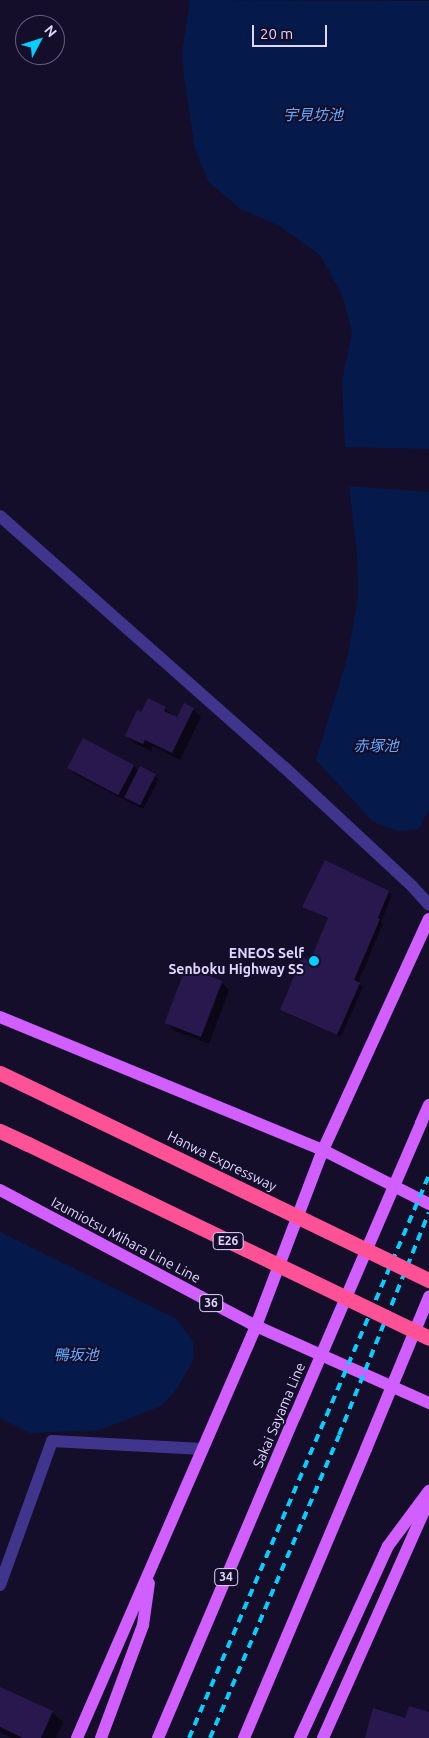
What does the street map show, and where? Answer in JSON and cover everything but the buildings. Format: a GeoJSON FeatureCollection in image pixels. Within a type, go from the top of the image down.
{"type":"FeatureCollection","features":[{"type":"Feature","properties":{"kind":"highway","name":"Hanwa Expressway"},"geometry":{"type":"LineString","coordinates":[[0,1073],[429,1280]]}},
{"type":"Feature","properties":{"kind":"highway","name":"E26"},"geometry":{"type":"LineString","coordinates":[[0,1131],[429,1338]]}},
{"type":"Feature","properties":{"kind":"main road"},"geometry":{"type":"LineString","coordinates":[[76,1738],[256,1326],[323,1150],[429,918]]}},
{"type":"Feature","properties":{"kind":"main road"},"geometry":{"type":"LineString","coordinates":[[0,1017],[323,1150],[429,1204]]}},
{"type":"Feature","properties":{"kind":"main road","name":"Sakai Sayama Line"},"geometry":{"type":"LineString","coordinates":[[158,1738],[429,1105]]}},
{"type":"Feature","properties":{"kind":"main road","name":"Izumiotsu Mihara Line Line"},"geometry":{"type":"LineString","coordinates":[[0,1190],[256,1326],[429,1403]]}},
{"type":"Feature","properties":{"kind":"main road"},"geometry":{"type":"LineString","coordinates":[[244,1738],[429,1297]]}},
{"type":"Feature","properties":{"kind":"main road"},"geometry":{"type":"LineString","coordinates":[[300,1738],[388,1546],[429,1491]]}},
{"type":"Feature","properties":{"kind":"main road"},"geometry":{"type":"LineString","coordinates":[[323,1738],[429,1500]]}},
{"type":"Feature","properties":{"kind":"main road"},"geometry":{"type":"LineString","coordinates":[[101,1738],[143,1625],[152,1566]]}},
{"type":"Feature","properties":{"kind":"street"},"geometry":{"type":"LineString","coordinates":[[0,516],[284,768],[412,886],[429,905]]}},
{"type":"Feature","properties":{"kind":"street"},"geometry":{"type":"LineString","coordinates":[[0,1585],[52,1440],[203,1449]]}},
{"type":"Feature","properties":{"kind":"water","name":"宇見坊池"},"geometry":{"type":"Polygon","coordinates":[[[190,0],[429,1],[429,449],[345,447],[342,381],[352,333],[343,297],[321,256],[280,226],[241,209],[209,182],[195,149],[184,77],[182,53],[190,0]]]}},
{"type":"Feature","properties":{"kind":"water","name":"赤塚池"},"geometry":{"type":"Polygon","coordinates":[[[349,486],[429,492],[429,809],[419,829],[398,831],[373,822],[316,760],[348,655],[358,597],[357,553],[349,486]]]}},
{"type":"Feature","properties":{"kind":"water","name":"鴨坂池"},"geometry":{"type":"Polygon","coordinates":[[[0,1232],[177,1319],[193,1342],[194,1358],[177,1389],[161,1406],[100,1430],[30,1433],[0,1418],[0,1232]]]}},
{"type":"Feature","properties":{"kind":"railway"},"geometry":{"type":"LineString","coordinates":[[189,1738],[429,1175]]}},
{"type":"Feature","properties":{"kind":"railway"},"geometry":{"type":"LineString","coordinates":[[210,1738],[339,1435],[429,1212]]}},
{"type":"Feature","properties":{"kind":"place","name":"ENEOS Self Senboku Highway SS"},"geometry":{"type":"Point","coordinates":[314,961]}}]}
